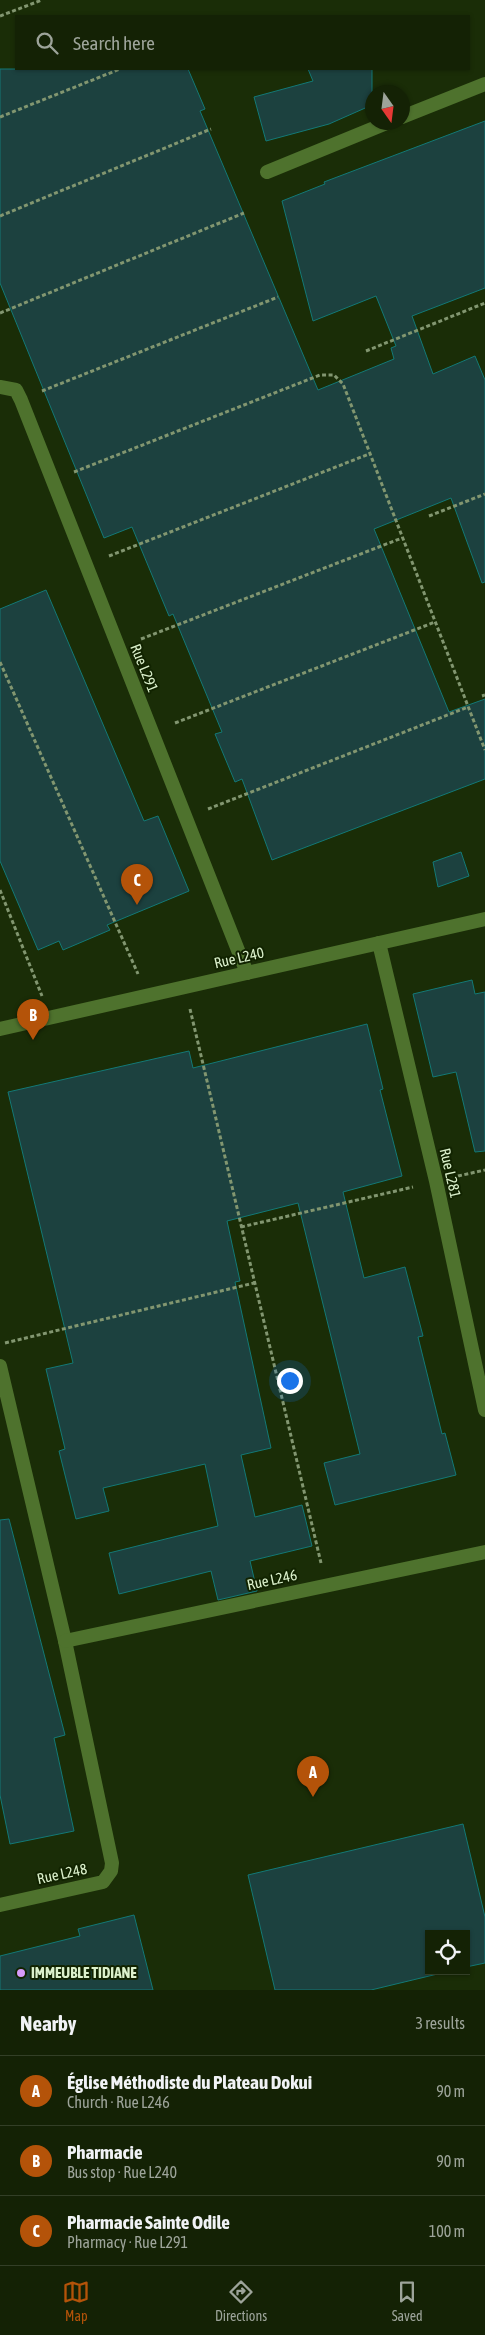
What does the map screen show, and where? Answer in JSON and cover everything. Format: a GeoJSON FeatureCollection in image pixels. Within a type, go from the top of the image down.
{"type":"FeatureCollection","features":[{"type":"Feature","properties":{"kind":"street"},"geometry":{"type":"LineString","coordinates":[[410,114],[485,84]]}},
{"type":"Feature","properties":{"kind":"street"},"geometry":{"type":"LineString","coordinates":[[267,172],[369,130]]}},
{"type":"Feature","properties":{"kind":"street"},"geometry":{"type":"LineString","coordinates":[[0,386],[16,390],[21,400]]}},
{"type":"Feature","properties":{"kind":"street","name":"Rue L291"},"geometry":{"type":"LineString","coordinates":[[21,400],[247,973]]}},
{"type":"Feature","properties":{"kind":"street","name":"Rue L240"},"geometry":{"type":"LineString","coordinates":[[0,1029],[485,919]]}},
{"type":"Feature","properties":{"kind":"street","name":"Rue L281"},"geometry":{"type":"LineString","coordinates":[[379,943],[436,1181],[485,1410]]}},
{"type":"Feature","properties":{"kind":"street"},"geometry":{"type":"LineString","coordinates":[[0,1366],[3,1391],[66,1641]]}},
{"type":"Feature","properties":{"kind":"street","name":"Rue L246"},"geometry":{"type":"LineString","coordinates":[[66,1641],[485,1552]]}},
{"type":"Feature","properties":{"kind":"street","name":"Rue L248"},"geometry":{"type":"LineString","coordinates":[[0,1904],[103,1882],[111,1871],[111,1856],[66,1641]]}},
{"type":"Feature","properties":{"kind":"path"},"geometry":{"type":"LineString","coordinates":[[0,16],[42,0]]}},
{"type":"Feature","properties":{"kind":"path"},"geometry":{"type":"LineString","coordinates":[[0,117],[118,70]]}},
{"type":"Feature","properties":{"kind":"path"},"geometry":{"type":"LineString","coordinates":[[0,216],[210,130]]}},
{"type":"Feature","properties":{"kind":"path"},"geometry":{"type":"LineString","coordinates":[[0,313],[244,213]]}},
{"type":"Feature","properties":{"kind":"path"},"geometry":{"type":"LineString","coordinates":[[21,400],[278,297]]}},
{"type":"Feature","properties":{"kind":"path"},"geometry":{"type":"LineString","coordinates":[[366,351],[485,303]]}},
{"type":"Feature","properties":{"kind":"path"},"geometry":{"type":"LineString","coordinates":[[52,480],[320,375],[334,375],[343,384],[485,750]]}},
{"type":"Feature","properties":{"kind":"path"},"geometry":{"type":"LineString","coordinates":[[86,565],[369,454]]}},
{"type":"Feature","properties":{"kind":"path"},"geometry":{"type":"LineString","coordinates":[[429,516],[485,494]]}},
{"type":"Feature","properties":{"kind":"path"},"geometry":{"type":"LineString","coordinates":[[119,648],[402,538]]}},
{"type":"Feature","properties":{"kind":"path"},"geometry":{"type":"LineString","coordinates":[[152,732],[435,622]]}},
{"type":"Feature","properties":{"kind":"path"},"geometry":{"type":"LineString","coordinates":[[0,662],[148,995]]}},
{"type":"Feature","properties":{"kind":"path"},"geometry":{"type":"LineString","coordinates":[[186,817],[468,707]]}},
{"type":"Feature","properties":{"kind":"path"},"geometry":{"type":"LineString","coordinates":[[0,890],[51,1017]]}},
{"type":"Feature","properties":{"kind":"path"},"geometry":{"type":"LineString","coordinates":[[184,987],[326,1585]]}},
{"type":"Feature","properties":{"kind":"path"},"geometry":{"type":"LineString","coordinates":[[241,1228],[436,1181]]}},
{"type":"Feature","properties":{"kind":"path"},"geometry":{"type":"LineString","coordinates":[[0,1344],[254,1283]]}},
{"type":"Feature","properties":{"kind":"building"},"geometry":{"type":"Polygon","coordinates":[[[0,69],[188,70],[205,109],[200,111],[318,390],[394,359],[391,348],[396,346],[376,296],[313,321],[282,201],[325,184],[324,182],[485,121],[485,288],[412,316],[433,374],[475,356],[485,380],[485,582],[482,583],[451,498],[374,529],[449,712],[485,699],[485,779],[272,860],[242,779],[235,782],[215,734],[222,732],[173,614],[169,616],[132,527],[104,538],[0,283],[0,69]]]}},
{"type":"Feature","properties":{"kind":"building"},"geometry":{"type":"Polygon","coordinates":[[[308,70],[372,70],[372,85],[365,85],[365,108],[329,124],[266,141],[254,97],[313,81],[308,70]]]}},
{"type":"Feature","properties":{"kind":"building"},"geometry":{"type":"Polygon","coordinates":[[[46,590],[144,821],[158,816],[189,891],[107,925],[110,930],[63,950],[59,941],[38,950],[0,861],[0,609],[46,590]]]}},
{"type":"Feature","properties":{"kind":"building"},"geometry":{"type":"Polygon","coordinates":[[[461,852],[469,876],[438,887],[433,862],[461,852]]]}},
{"type":"Feature","properties":{"kind":"building"},"geometry":{"type":"Polygon","coordinates":[[[472,980],[475,994],[485,992],[485,1151],[475,1152],[456,1072],[433,1077],[413,994],[472,980]]]}},
{"type":"Feature","properties":{"kind":"building"},"geometry":{"type":"Polygon","coordinates":[[[367,1024],[383,1089],[380,1090],[402,1176],[343,1192],[364,1278],[405,1267],[423,1336],[418,1337],[442,1434],[445,1433],[456,1475],[335,1505],[324,1463],[360,1454],[298,1203],[227,1221],[240,1281],[235,1282],[271,1448],[241,1455],[255,1517],[302,1505],[312,1546],[250,1561],[257,1591],[218,1600],[211,1571],[119,1594],[109,1553],[218,1526],[205,1464],[103,1488],[109,1511],[76,1519],[59,1451],[65,1449],[46,1369],[73,1363],[8,1092],[189,1051],[193,1068],[367,1024]]]}},
{"type":"Feature","properties":{"kind":"building"},"geometry":{"type":"Polygon","coordinates":[[[9,1519],[65,1735],[54,1738],[74,1831],[10,1844],[0,1795],[0,1520],[9,1519]]]}},
{"type":"Feature","properties":{"kind":"building"},"geometry":{"type":"Polygon","coordinates":[[[463,1824],[485,1917],[485,1963],[470,1966],[470,1930],[425,1930],[425,1975],[433,1975],[371,1990],[275,1990],[248,1875],[463,1824]]]}},
{"type":"Feature","properties":{"kind":"building"},"geometry":{"type":"Polygon","coordinates":[[[134,1915],[153,1990],[0,1990],[0,1956],[80,1936],[78,1929],[134,1915]]]}},
{"type":"Feature","properties":{"kind":"place","name":"Pharmacie Sainte Odile"},"geometry":{"type":"Point","coordinates":[137,905]}},
{"type":"Feature","properties":{"kind":"place","name":"Pharmacie"},"geometry":{"type":"Point","coordinates":[33,1040]}},
{"type":"Feature","properties":{"kind":"place","name":"Église Méthodiste du Plateau Dokui"},"geometry":{"type":"Point","coordinates":[313,1797]}},
{"type":"Feature","properties":{"kind":"place","name":"IMMEUBLE TIDIANE"},"geometry":{"type":"Point","coordinates":[21,1973]}}]}
